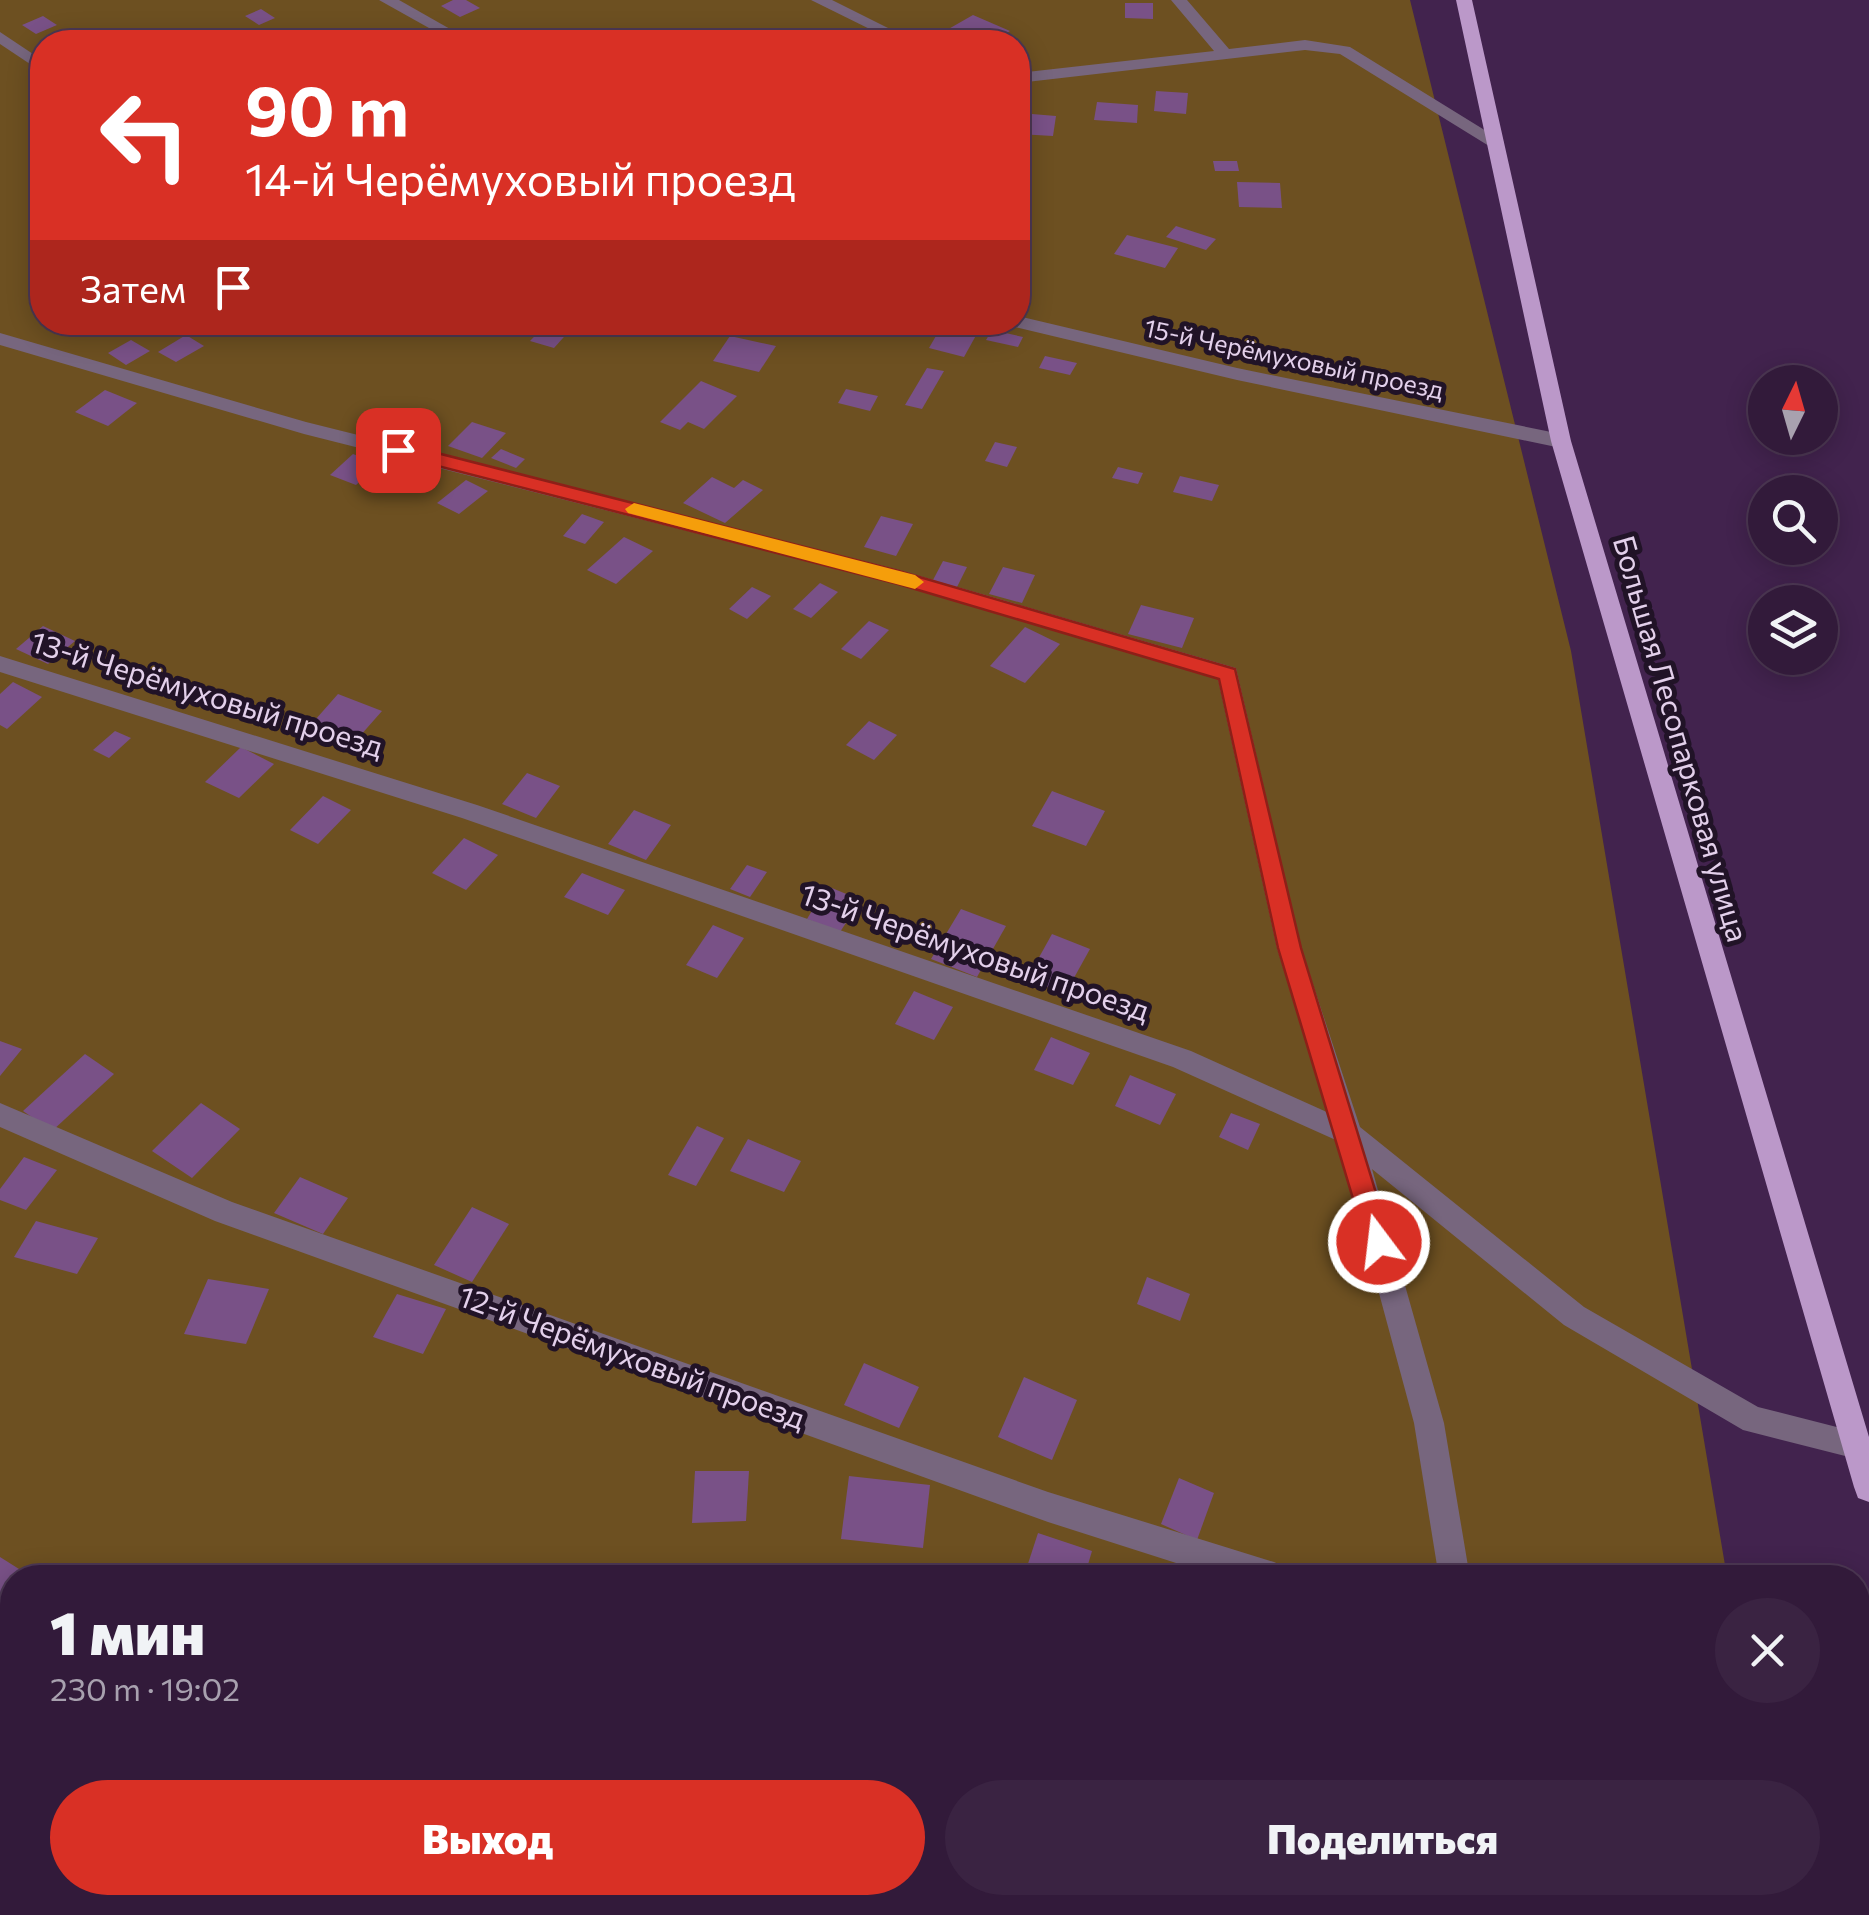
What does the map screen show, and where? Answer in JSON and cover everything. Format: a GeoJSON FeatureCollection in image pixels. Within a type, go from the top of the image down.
{"type":"FeatureCollection","features":[{"type":"Feature","properties":{"kind":"main road","name":"Большая Лесопарковая улица"},"geometry":{"type":"LineString","coordinates":[[1464,0],[1561,441],[1869,1487]]}},
{"type":"Feature","properties":{"kind":"lane"},"geometry":{"type":"LineString","coordinates":[[387,0],[443,30]]}},
{"type":"Feature","properties":{"kind":"lane"},"geometry":{"type":"LineString","coordinates":[[820,0],[883,30]]}},
{"type":"Feature","properties":{"kind":"lane"},"geometry":{"type":"LineString","coordinates":[[1179,0],[1226,55]]}},
{"type":"Feature","properties":{"kind":"lane"},"geometry":{"type":"LineString","coordinates":[[0,37],[30,58]]}},
{"type":"Feature","properties":{"kind":"lane"},"geometry":{"type":"LineString","coordinates":[[1030,77],[1305,45],[1344,50],[1495,142]]}},
{"type":"Feature","properties":{"kind":"lane","name":"15-й Черёмуховый проезд"},"geometry":{"type":"LineString","coordinates":[[1030,325],[1236,374],[1561,441]]}},
{"type":"Feature","properties":{"kind":"lane"},"geometry":{"type":"LineString","coordinates":[[0,340],[304,428],[460,464],[899,578],[1228,674],[1290,948],[1349,1134],[1428,1423],[1453,1565]]}},
{"type":"Feature","properties":{"kind":"lane","name":"13-й Черёмуховый проезд"},"geometry":{"type":"LineString","coordinates":[[0,664],[469,811],[1182,1059],[1349,1134],[1574,1316],[1753,1420],[1857,1446]]}},
{"type":"Feature","properties":{"kind":"lane","name":"12-й Черёмуховый проезд"},"geometry":{"type":"LineString","coordinates":[[0,1115],[225,1212],[1048,1508],[1232,1565]]}},
{"type":"Feature","properties":{"kind":"shaded area"},"geometry":{"type":"Polygon","coordinates":[[[0,0],[1410,0],[1571,651],[1725,1565],[0,1565],[0,0]]]}},
{"type":"Feature","properties":{"kind":"building"},"geometry":{"type":"Polygon","coordinates":[[[453,0],[466,0],[480,8],[460,17],[441,6],[453,0]]]}},
{"type":"Feature","properties":{"kind":"building"},"geometry":{"type":"Polygon","coordinates":[[[1125,3],[1153,3],[1153,19],[1125,18],[1125,3]]]}},
{"type":"Feature","properties":{"kind":"building"},"geometry":{"type":"Polygon","coordinates":[[[261,9],[275,18],[259,25],[245,16],[261,9]]]}},
{"type":"Feature","properties":{"kind":"building"},"geometry":{"type":"Polygon","coordinates":[[[973,15],[1008,30],[947,30],[973,15]]]}},
{"type":"Feature","properties":{"kind":"building"},"geometry":{"type":"Polygon","coordinates":[[[43,16],[57,25],[30,30],[22,25],[43,16]]]}},
{"type":"Feature","properties":{"kind":"building"},"geometry":{"type":"Polygon","coordinates":[[[1156,91],[1188,93],[1186,114],[1154,111],[1156,91]]]}},
{"type":"Feature","properties":{"kind":"building"},"geometry":{"type":"Polygon","coordinates":[[[1097,102],[1138,105],[1137,123],[1094,120],[1097,102]]]}},
{"type":"Feature","properties":{"kind":"building"},"geometry":{"type":"Polygon","coordinates":[[[1030,114],[1056,116],[1053,136],[1030,135],[1030,114]]]}},
{"type":"Feature","properties":{"kind":"building"},"geometry":{"type":"Polygon","coordinates":[[[1213,161],[1237,161],[1239,171],[1215,171],[1213,161]]]}},
{"type":"Feature","properties":{"kind":"building"},"geometry":{"type":"Polygon","coordinates":[[[1237,182],[1280,183],[1282,208],[1239,207],[1237,182]]]}},
{"type":"Feature","properties":{"kind":"building"},"geometry":{"type":"Polygon","coordinates":[[[1176,226],[1216,239],[1206,250],[1166,237],[1176,226]]]}},
{"type":"Feature","properties":{"kind":"building"},"geometry":{"type":"Polygon","coordinates":[[[1127,235],[1178,248],[1165,268],[1114,254],[1127,235]]]}},
{"type":"Feature","properties":{"kind":"building"},"geometry":{"type":"Polygon","coordinates":[[[186,335],[204,346],[176,362],[158,352],[186,335]]]}},
{"type":"Feature","properties":{"kind":"building"},"geometry":{"type":"Polygon","coordinates":[[[536,335],[566,335],[554,348],[530,341],[536,335]]]}},
{"type":"Feature","properties":{"kind":"building"},"geometry":{"type":"Polygon","coordinates":[[[936,335],[976,335],[964,357],[929,348],[936,335]]]}},
{"type":"Feature","properties":{"kind":"building"},"geometry":{"type":"Polygon","coordinates":[[[989,335],[1023,337],[1018,347],[986,340],[989,335]]]}},
{"type":"Feature","properties":{"kind":"building"},"geometry":{"type":"Polygon","coordinates":[[[730,336],[776,346],[759,372],[713,361],[730,336]]]}},
{"type":"Feature","properties":{"kind":"building"},"geometry":{"type":"Polygon","coordinates":[[[131,340],[150,351],[126,365],[108,353],[131,340]]]}},
{"type":"Feature","properties":{"kind":"building"},"geometry":{"type":"Polygon","coordinates":[[[1045,356],[1077,363],[1070,375],[1039,368],[1045,356]]]}},
{"type":"Feature","properties":{"kind":"building"},"geometry":{"type":"Polygon","coordinates":[[[927,368],[944,371],[922,409],[905,405],[927,368]]]}},
{"type":"Feature","properties":{"kind":"building"},"geometry":{"type":"Polygon","coordinates":[[[701,381],[737,396],[704,429],[688,422],[680,430],[660,422],[701,381]]]}},
{"type":"Feature","properties":{"kind":"building"},"geometry":{"type":"Polygon","coordinates":[[[846,389],[878,396],[870,411],[838,403],[846,389]]]}},
{"type":"Feature","properties":{"kind":"building"},"geometry":{"type":"Polygon","coordinates":[[[105,390],[137,403],[108,426],[75,412],[105,390]]]}},
{"type":"Feature","properties":{"kind":"building"},"geometry":{"type":"Polygon","coordinates":[[[472,422],[506,433],[482,458],[448,446],[472,422]]]}},
{"type":"Feature","properties":{"kind":"building"},"geometry":{"type":"Polygon","coordinates":[[[995,442],[1017,447],[1007,467],[985,461],[995,442]]]}},
{"type":"Feature","properties":{"kind":"building"},"geometry":{"type":"Polygon","coordinates":[[[501,449],[525,459],[516,468],[491,458],[501,449]]]}},
{"type":"Feature","properties":{"kind":"building"},"geometry":{"type":"Polygon","coordinates":[[[353,454],[379,464],[356,485],[330,475],[353,454]]]}},
{"type":"Feature","properties":{"kind":"building"},"geometry":{"type":"Polygon","coordinates":[[[1118,467],[1143,473],[1138,484],[1112,478],[1118,467]]]}},
{"type":"Feature","properties":{"kind":"building"},"geometry":{"type":"Polygon","coordinates":[[[1180,476],[1219,485],[1212,501],[1173,492],[1180,476]]]}},
{"type":"Feature","properties":{"kind":"building"},"geometry":{"type":"Polygon","coordinates":[[[712,477],[734,488],[743,480],[763,490],[725,523],[683,503],[712,477]]]}},
{"type":"Feature","properties":{"kind":"building"},"geometry":{"type":"Polygon","coordinates":[[[466,480],[488,491],[459,514],[437,503],[466,480]]]}},
{"type":"Feature","properties":{"kind":"building"},"geometry":{"type":"Polygon","coordinates":[[[582,514],[604,522],[585,544],[563,536],[582,514]]]}},
{"type":"Feature","properties":{"kind":"building"},"geometry":{"type":"Polygon","coordinates":[[[881,516],[913,524],[896,556],[864,547],[881,516]]]}},
{"type":"Feature","properties":{"kind":"building"},"geometry":{"type":"Polygon","coordinates":[[[624,537],[653,551],[616,584],[587,570],[624,537]]]}},
{"type":"Feature","properties":{"kind":"building"},"geometry":{"type":"Polygon","coordinates":[[[943,561],[967,567],[957,587],[933,580],[943,561]]]}},
{"type":"Feature","properties":{"kind":"building"},"geometry":{"type":"Polygon","coordinates":[[[1003,567],[1035,575],[1022,603],[989,594],[1003,567]]]}},
{"type":"Feature","properties":{"kind":"building"},"geometry":{"type":"Polygon","coordinates":[[[820,583],[838,592],[811,618],[793,609],[820,583]]]}},
{"type":"Feature","properties":{"kind":"building"},"geometry":{"type":"Polygon","coordinates":[[[752,587],[771,596],[747,619],[729,609],[752,587]]]}},
{"type":"Feature","properties":{"kind":"building"},"geometry":{"type":"Polygon","coordinates":[[[1141,605],[1194,618],[1182,648],[1128,634],[1141,605]]]}},
{"type":"Feature","properties":{"kind":"building"},"geometry":{"type":"Polygon","coordinates":[[[869,621],[889,630],[861,659],[841,649],[869,621]]]}},
{"type":"Feature","properties":{"kind":"building"},"geometry":{"type":"Polygon","coordinates":[[[43,626],[75,641],[48,664],[16,649],[43,626]]]}},
{"type":"Feature","properties":{"kind":"building"},"geometry":{"type":"Polygon","coordinates":[[[1025,627],[1060,644],[1025,683],[990,666],[1025,627]]]}},
{"type":"Feature","properties":{"kind":"building"},"geometry":{"type":"Polygon","coordinates":[[[13,682],[42,697],[7,729],[0,725],[0,694],[13,682]]]}},
{"type":"Feature","properties":{"kind":"building"},"geometry":{"type":"Polygon","coordinates":[[[338,694],[382,711],[352,745],[308,728],[338,694]]]}},
{"type":"Feature","properties":{"kind":"building"},"geometry":{"type":"Polygon","coordinates":[[[869,721],[897,735],[874,760],[846,745],[869,721]]]}},
{"type":"Feature","properties":{"kind":"building"},"geometry":{"type":"Polygon","coordinates":[[[115,731],[131,738],[109,758],[93,750],[115,731]]]}},
{"type":"Feature","properties":{"kind":"building"},"geometry":{"type":"Polygon","coordinates":[[[241,747],[274,764],[239,798],[205,782],[241,747]]]}},
{"type":"Feature","properties":{"kind":"building"},"geometry":{"type":"Polygon","coordinates":[[[527,773],[560,786],[536,818],[502,804],[527,773]]]}},
{"type":"Feature","properties":{"kind":"building"},"geometry":{"type":"Polygon","coordinates":[[[1052,791],[1105,811],[1086,846],[1032,826],[1052,791]]]}},
{"type":"Feature","properties":{"kind":"building"},"geometry":{"type":"Polygon","coordinates":[[[323,796],[351,810],[318,844],[290,830],[323,796]]]}},
{"type":"Feature","properties":{"kind":"building"},"geometry":{"type":"Polygon","coordinates":[[[634,810],[671,825],[646,860],[608,844],[634,810]]]}},
{"type":"Feature","properties":{"kind":"building"},"geometry":{"type":"Polygon","coordinates":[[[464,838],[498,855],[466,890],[432,873],[464,838]]]}},
{"type":"Feature","properties":{"kind":"building"},"geometry":{"type":"Polygon","coordinates":[[[747,865],[767,872],[750,897],[730,889],[747,865]]]}},
{"type":"Feature","properties":{"kind":"building"},"geometry":{"type":"Polygon","coordinates":[[[582,873],[625,890],[608,915],[564,897],[582,873]]]}},
{"type":"Feature","properties":{"kind":"building"},"geometry":{"type":"Polygon","coordinates":[[[827,886],[861,900],[840,932],[807,919],[827,886]]]}},
{"type":"Feature","properties":{"kind":"building"},"geometry":{"type":"Polygon","coordinates":[[[961,909],[1006,926],[977,977],[931,959],[961,909]]]}},
{"type":"Feature","properties":{"kind":"building"},"geometry":{"type":"Polygon","coordinates":[[[713,925],[744,938],[717,978],[686,965],[713,925]]]}},
{"type":"Feature","properties":{"kind":"building"},"geometry":{"type":"Polygon","coordinates":[[[1052,934],[1090,949],[1065,994],[1027,979],[1052,934]]]}},
{"type":"Feature","properties":{"kind":"building"},"geometry":{"type":"Polygon","coordinates":[[[914,991],[953,1007],[934,1040],[895,1024],[914,991]]]}},
{"type":"Feature","properties":{"kind":"building"},"geometry":{"type":"Polygon","coordinates":[[[1051,1037],[1090,1053],[1073,1085],[1034,1070],[1051,1037]]]}},
{"type":"Feature","properties":{"kind":"building"},"geometry":{"type":"Polygon","coordinates":[[[0,1041],[22,1049],[0,1076],[0,1041]]]}},
{"type":"Feature","properties":{"kind":"building"},"geometry":{"type":"Polygon","coordinates":[[[85,1054],[114,1074],[52,1131],[23,1111],[85,1054]]]}},
{"type":"Feature","properties":{"kind":"building"},"geometry":{"type":"Polygon","coordinates":[[[1130,1075],[1176,1094],[1160,1125],[1115,1106],[1130,1075]]]}},
{"type":"Feature","properties":{"kind":"building"},"geometry":{"type":"Polygon","coordinates":[[[201,1103],[240,1129],[192,1178],[152,1151],[201,1103]]]}},
{"type":"Feature","properties":{"kind":"building"},"geometry":{"type":"Polygon","coordinates":[[[1231,1113],[1260,1124],[1248,1150],[1219,1137],[1231,1113]]]}},
{"type":"Feature","properties":{"kind":"building"},"geometry":{"type":"Polygon","coordinates":[[[697,1126],[724,1138],[696,1186],[668,1175],[697,1126]]]}},
{"type":"Feature","properties":{"kind":"building"},"geometry":{"type":"Polygon","coordinates":[[[748,1139],[801,1161],[784,1192],[730,1171],[748,1139]]]}},
{"type":"Feature","properties":{"kind":"building"},"geometry":{"type":"Polygon","coordinates":[[[24,1157],[57,1170],[26,1210],[0,1200],[0,1189],[24,1157]]]}},
{"type":"Feature","properties":{"kind":"building"},"geometry":{"type":"Polygon","coordinates":[[[300,1177],[348,1198],[323,1234],[274,1213],[300,1177]]]}},
{"type":"Feature","properties":{"kind":"building"},"geometry":{"type":"Polygon","coordinates":[[[472,1207],[509,1224],[472,1282],[434,1265],[472,1207]]]}},
{"type":"Feature","properties":{"kind":"building"},"geometry":{"type":"Polygon","coordinates":[[[36,1221],[98,1238],[77,1274],[14,1257],[36,1221]]]}},
{"type":"Feature","properties":{"kind":"building"},"geometry":{"type":"Polygon","coordinates":[[[1147,1277],[1190,1294],[1180,1321],[1137,1304],[1147,1277]]]}},
{"type":"Feature","properties":{"kind":"building"},"geometry":{"type":"Polygon","coordinates":[[[208,1279],[269,1289],[246,1344],[184,1334],[208,1279]]]}},
{"type":"Feature","properties":{"kind":"building"},"geometry":{"type":"Polygon","coordinates":[[[397,1294],[446,1309],[423,1354],[373,1337],[397,1294]]]}},
{"type":"Feature","properties":{"kind":"building"},"geometry":{"type":"Polygon","coordinates":[[[864,1363],[919,1387],[899,1428],[844,1405],[864,1363]]]}},
{"type":"Feature","properties":{"kind":"building"},"geometry":{"type":"Polygon","coordinates":[[[1024,1377],[1077,1400],[1052,1460],[998,1437],[1024,1377]]]}},
{"type":"Feature","properties":{"kind":"building"},"geometry":{"type":"Polygon","coordinates":[[[695,1471],[749,1471],[746,1521],[692,1523],[695,1471]]]}},
{"type":"Feature","properties":{"kind":"building"},"geometry":{"type":"Polygon","coordinates":[[[849,1476],[930,1485],[923,1548],[841,1539],[849,1476]]]}},
{"type":"Feature","properties":{"kind":"building"},"geometry":{"type":"Polygon","coordinates":[[[1179,1478],[1214,1493],[1197,1540],[1161,1524],[1179,1478]]]}},
{"type":"Feature","properties":{"kind":"building"},"geometry":{"type":"Polygon","coordinates":[[[1038,1533],[1092,1551],[1088,1565],[1028,1565],[1038,1533]]]}},
{"type":"Feature","properties":{"kind":"slow traffic"},"geometry":{"type":"LineString","coordinates":[[634,509],[915,582]]}},
{"type":"Feature","properties":{"kind":"route"},"geometry":{"type":"LineString","coordinates":[[398,450],[899,578],[1228,674],[1290,948],[1379,1242]]}}]}
